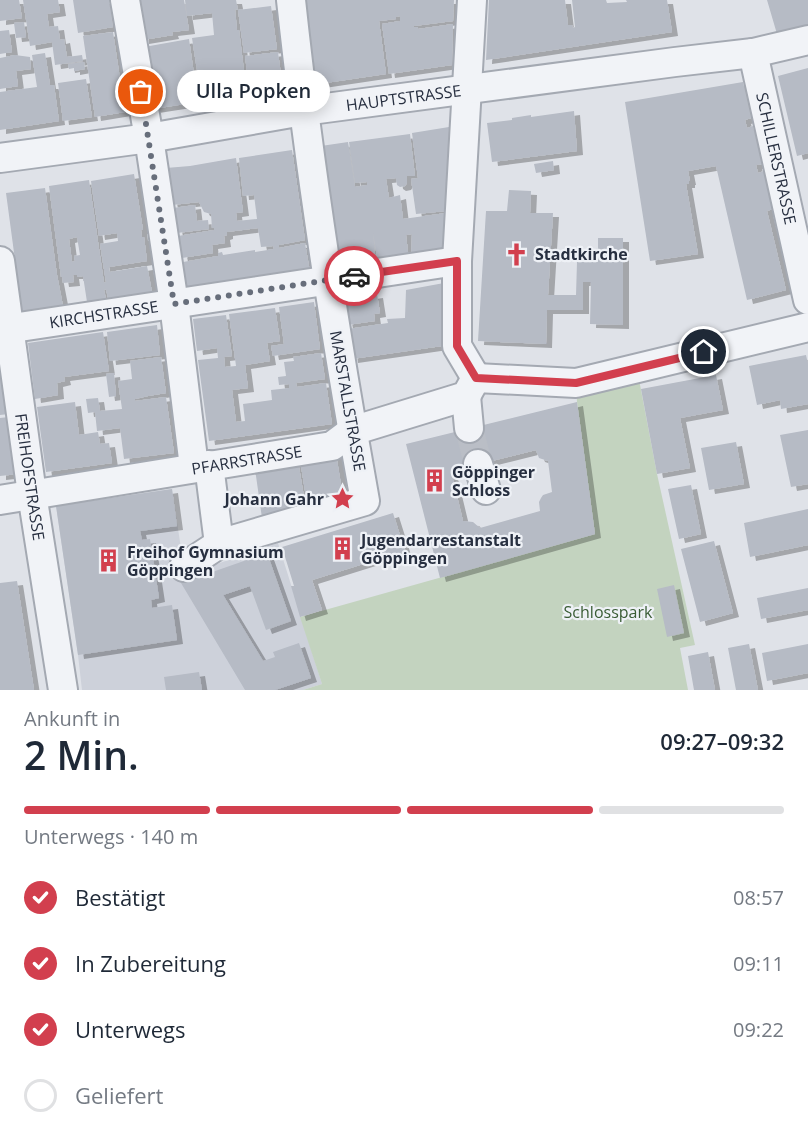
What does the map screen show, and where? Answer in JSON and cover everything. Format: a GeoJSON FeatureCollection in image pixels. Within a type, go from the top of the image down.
{"type":"FeatureCollection","features":[{"type":"Feature","properties":{"kind":"street"},"geometry":{"type":"LineString","coordinates":[[125,0],[201,466],[219,544],[184,567]]}},
{"type":"Feature","properties":{"kind":"street","name":"MARSTALLSTRASSE"},"geometry":{"type":"LineString","coordinates":[[219,544],[365,501],[342,438],[342,372],[303,111],[291,0]]}},
{"type":"Feature","properties":{"kind":"street"},"geometry":{"type":"LineString","coordinates":[[469,428],[471,387],[457,346],[457,261],[472,0]]}},
{"type":"Feature","properties":{"kind":"street","name":"HAUPTSTRASSE"},"geometry":{"type":"LineString","coordinates":[[0,158],[149,138],[303,111],[753,53],[808,40]]}},
{"type":"Feature","properties":{"kind":"street","name":"SCHILLERSTRASSE"},"geometry":{"type":"LineString","coordinates":[[753,53],[806,279]]}},
{"type":"Feature","properties":{"kind":"street","name":"FREIHOFSTRASSE"},"geometry":{"type":"LineString","coordinates":[[0,261],[4,330],[63,690]]}},
{"type":"Feature","properties":{"kind":"street","name":"KIRCHSTRASSE"},"geometry":{"type":"LineString","coordinates":[[4,330],[457,261]]}},
{"type":"Feature","properties":{"kind":"street","name":"PFARRSTRASSE"},"geometry":{"type":"LineString","coordinates":[[0,500],[201,466],[342,438],[471,387],[576,383],[808,327]]}},
{"type":"Feature","properties":{"kind":"shaded area"},"geometry":{"type":"Polygon","coordinates":[[[172,489],[185,575],[278,543],[322,684],[303,690],[82,690],[56,506],[172,489]]]}},
{"type":"Feature","properties":{"kind":"green space","name":"Schlosspark"},"geometry":{"type":"Polygon","coordinates":[[[637,369],[657,474],[695,645],[680,648],[688,690],[303,690],[322,684],[300,617],[595,534],[576,383],[637,369]]]}},
{"type":"Feature","properties":{"kind":"building"},"geometry":{"type":"Polygon","coordinates":[[[0,0],[19,0],[22,18],[0,21],[0,0]]]}},
{"type":"Feature","properties":{"kind":"building"},"geometry":{"type":"Polygon","coordinates":[[[23,0],[58,0],[60,12],[47,14],[49,27],[58,26],[60,40],[64,39],[67,57],[82,55],[83,61],[55,65],[52,42],[30,46],[23,0]]]}},
{"type":"Feature","properties":{"kind":"building"},"geometry":{"type":"Polygon","coordinates":[[[73,0],[109,0],[113,27],[78,33],[73,0]]]}},
{"type":"Feature","properties":{"kind":"building"},"geometry":{"type":"Polygon","coordinates":[[[138,0],[184,0],[189,30],[143,40],[138,0]]]}},
{"type":"Feature","properties":{"kind":"building"},"geometry":{"type":"Polygon","coordinates":[[[185,0],[236,0],[237,30],[239,30],[247,95],[202,102],[192,38],[214,35],[212,13],[187,16],[185,0]]]}},
{"type":"Feature","properties":{"kind":"building"},"geometry":{"type":"Polygon","coordinates":[[[302,0],[454,0],[453,21],[414,26],[418,29],[453,24],[452,65],[389,74],[382,24],[400,21],[400,16],[396,19],[379,21],[386,74],[312,85],[302,0]]]}},
{"type":"Feature","properties":{"kind":"building"},"geometry":{"type":"Polygon","coordinates":[[[489,0],[565,0],[568,25],[572,25],[573,28],[575,27],[572,0],[606,0],[607,3],[627,2],[626,0],[667,0],[672,32],[486,60],[489,0]]]}},
{"type":"Feature","properties":{"kind":"building"},"geometry":{"type":"Polygon","coordinates":[[[767,0],[808,0],[808,25],[777,34],[767,0]]]}},
{"type":"Feature","properties":{"kind":"building"},"geometry":{"type":"Polygon","coordinates":[[[271,6],[277,49],[244,53],[238,10],[271,6]]]}},
{"type":"Feature","properties":{"kind":"building"},"geometry":{"type":"Polygon","coordinates":[[[24,22],[26,37],[16,38],[14,23],[24,22]]]}},
{"type":"Feature","properties":{"kind":"building"},"geometry":{"type":"Polygon","coordinates":[[[9,30],[12,52],[0,54],[0,31],[9,30]]]}},
{"type":"Feature","properties":{"kind":"building"},"geometry":{"type":"Polygon","coordinates":[[[113,32],[125,112],[95,117],[83,36],[113,32]]]}},
{"type":"Feature","properties":{"kind":"building"},"geometry":{"type":"Polygon","coordinates":[[[189,39],[198,102],[153,109],[144,47],[189,39]]]}},
{"type":"Feature","properties":{"kind":"building"},"geometry":{"type":"Polygon","coordinates":[[[278,52],[283,90],[250,95],[245,56],[278,52]]]}},
{"type":"Feature","properties":{"kind":"building"},"geometry":{"type":"Polygon","coordinates":[[[45,53],[50,85],[54,85],[59,121],[0,130],[0,92],[37,87],[32,55],[45,53]]]}},
{"type":"Feature","properties":{"kind":"building"},"geometry":{"type":"Polygon","coordinates":[[[15,55],[30,57],[31,69],[16,71],[18,86],[0,89],[0,58],[15,55]]]}},
{"type":"Feature","properties":{"kind":"building"},"geometry":{"type":"Polygon","coordinates":[[[84,62],[85,69],[74,71],[74,68],[69,69],[68,64],[84,62]]]}},
{"type":"Feature","properties":{"kind":"building"},"geometry":{"type":"Polygon","coordinates":[[[808,68],[808,153],[797,156],[778,76],[808,68]]]}},
{"type":"Feature","properties":{"kind":"building"},"geometry":{"type":"Polygon","coordinates":[[[86,79],[92,117],[63,121],[58,83],[86,79]]]}},
{"type":"Feature","properties":{"kind":"building"},"geometry":{"type":"Polygon","coordinates":[[[743,82],[751,118],[745,120],[747,128],[753,126],[762,164],[756,165],[758,173],[764,171],[773,209],[767,211],[786,290],[747,300],[716,166],[688,171],[690,181],[686,184],[698,254],[650,261],[625,102],[743,82]]]}},
{"type":"Feature","properties":{"kind":"building"},"geometry":{"type":"Polygon","coordinates":[[[574,111],[577,151],[492,162],[487,123],[531,115],[531,117],[574,111]]]}},
{"type":"Feature","properties":{"kind":"building"},"geometry":{"type":"Polygon","coordinates":[[[449,127],[446,211],[416,214],[411,179],[418,178],[412,133],[449,127]]]}},
{"type":"Feature","properties":{"kind":"building"},"geometry":{"type":"Polygon","coordinates":[[[410,134],[415,176],[407,176],[407,183],[400,187],[397,185],[396,178],[386,179],[389,198],[400,195],[403,219],[446,213],[443,255],[411,260],[412,234],[406,235],[409,260],[378,263],[373,233],[376,264],[338,269],[321,146],[348,142],[355,187],[367,185],[367,182],[355,183],[349,142],[410,134]]]}},
{"type":"Feature","properties":{"kind":"building"},"geometry":{"type":"Polygon","coordinates":[[[292,150],[305,240],[279,245],[279,248],[305,243],[310,272],[186,291],[183,262],[218,256],[218,253],[222,252],[223,255],[274,249],[273,246],[261,247],[258,228],[227,232],[224,236],[225,243],[212,245],[213,253],[182,258],[178,236],[214,230],[214,228],[212,228],[211,214],[204,212],[199,202],[172,205],[166,168],[236,158],[243,212],[236,213],[237,221],[257,219],[254,195],[243,196],[239,158],[292,150]]]}},
{"type":"Feature","properties":{"kind":"building"},"geometry":{"type":"Polygon","coordinates":[[[553,161],[554,170],[536,173],[534,164],[553,161]]]}},
{"type":"Feature","properties":{"kind":"building"},"geometry":{"type":"Polygon","coordinates":[[[134,174],[147,261],[109,267],[110,272],[147,266],[152,292],[108,298],[106,289],[104,290],[106,299],[87,302],[83,276],[73,275],[74,282],[63,283],[49,186],[89,180],[104,283],[106,282],[100,244],[118,241],[117,233],[99,236],[91,181],[134,174]],[[77,237],[69,239],[72,262],[75,261],[74,256],[80,255],[77,237]]]}},
{"type":"Feature","properties":{"kind":"building"},"geometry":{"type":"Polygon","coordinates":[[[45,188],[63,306],[22,312],[6,193],[45,188]]]}},
{"type":"Feature","properties":{"kind":"building","name":"Stadtkirche"},"geometry":{"type":"Polygon","coordinates":[[[509,190],[531,191],[530,213],[553,213],[548,295],[576,295],[577,262],[598,262],[598,238],[623,238],[623,325],[590,324],[591,282],[583,282],[583,310],[547,310],[546,344],[478,341],[486,211],[507,211],[509,190]]]}},
{"type":"Feature","properties":{"kind":"building"},"geometry":{"type":"Polygon","coordinates":[[[195,205],[197,221],[208,220],[209,229],[177,233],[173,208],[195,205]]]}},
{"type":"Feature","properties":{"kind":"building"},"geometry":{"type":"Polygon","coordinates":[[[444,283],[442,346],[352,359],[348,329],[388,323],[387,319],[405,318],[406,290],[444,283]]]}},
{"type":"Feature","properties":{"kind":"building"},"geometry":{"type":"Polygon","coordinates":[[[377,294],[380,313],[374,314],[375,321],[347,325],[343,299],[377,294]]]}},
{"type":"Feature","properties":{"kind":"building"},"geometry":{"type":"Polygon","coordinates":[[[314,302],[320,349],[273,356],[271,346],[284,344],[279,307],[314,302]]]}},
{"type":"Feature","properties":{"kind":"building"},"geometry":{"type":"Polygon","coordinates":[[[275,308],[280,341],[267,343],[270,361],[245,365],[248,388],[232,390],[236,422],[245,421],[243,404],[272,400],[271,390],[289,388],[289,384],[279,385],[278,377],[286,376],[284,362],[294,361],[293,357],[321,353],[325,379],[296,383],[297,387],[326,383],[332,424],[209,441],[198,360],[218,358],[217,348],[197,351],[193,319],[226,315],[232,356],[224,357],[225,367],[236,366],[229,314],[275,308]]]}},
{"type":"Feature","properties":{"kind":"building"},"geometry":{"type":"Polygon","coordinates":[[[157,325],[160,355],[110,361],[107,332],[157,325]]]}},
{"type":"Feature","properties":{"kind":"building"},"geometry":{"type":"Polygon","coordinates":[[[103,332],[109,371],[64,377],[65,381],[57,383],[58,395],[35,399],[28,343],[103,332]]]}},
{"type":"Feature","properties":{"kind":"building"},"geometry":{"type":"Polygon","coordinates":[[[806,355],[808,404],[781,409],[780,400],[757,405],[749,366],[806,355]]]}},
{"type":"Feature","properties":{"kind":"building"},"geometry":{"type":"Polygon","coordinates":[[[161,357],[166,393],[135,399],[135,401],[166,397],[174,453],[124,459],[120,428],[97,431],[95,412],[88,413],[86,399],[98,398],[100,411],[122,409],[118,381],[132,379],[130,361],[161,357]]]}},
{"type":"Feature","properties":{"kind":"building"},"geometry":{"type":"Polygon","coordinates":[[[0,361],[9,414],[0,415],[0,361]]]}},
{"type":"Feature","properties":{"kind":"building"},"geometry":{"type":"Polygon","coordinates":[[[114,373],[116,396],[109,397],[106,374],[114,373]]]}},
{"type":"Feature","properties":{"kind":"building"},"geometry":{"type":"Polygon","coordinates":[[[716,375],[723,410],[680,418],[690,468],[657,474],[641,389],[716,375]]]}},
{"type":"Feature","properties":{"kind":"building"},"geometry":{"type":"Polygon","coordinates":[[[75,402],[79,435],[98,432],[100,444],[109,443],[112,463],[46,472],[37,407],[75,402]]]}},
{"type":"Feature","properties":{"kind":"building","name":"Göppinger Schloss"},"geometry":{"type":"Polygon","coordinates":[[[577,402],[595,534],[440,578],[406,444],[577,402]],[[536,450],[451,471],[463,521],[473,522],[480,528],[540,511],[541,498],[552,492],[548,461],[539,458],[536,450]]]}},
{"type":"Feature","properties":{"kind":"building"},"geometry":{"type":"Polygon","coordinates":[[[9,417],[18,474],[0,476],[0,418],[9,417]]]}},
{"type":"Feature","properties":{"kind":"building"},"geometry":{"type":"Polygon","coordinates":[[[808,430],[808,484],[791,487],[780,435],[808,430]]]}},
{"type":"Feature","properties":{"kind":"building"},"geometry":{"type":"Polygon","coordinates":[[[736,442],[744,484],[709,490],[701,448],[736,442]]]}},
{"type":"Feature","properties":{"kind":"building"},"geometry":{"type":"Polygon","coordinates":[[[336,454],[343,497],[308,509],[300,460],[336,454]]]}},
{"type":"Feature","properties":{"kind":"building"},"geometry":{"type":"Polygon","coordinates":[[[298,461],[306,509],[263,525],[255,469],[298,461]]]}},
{"type":"Feature","properties":{"kind":"building"},"geometry":{"type":"Polygon","coordinates":[[[691,485],[701,534],[679,539],[668,489],[691,485]]]}},
{"type":"Feature","properties":{"kind":"building","name":"Freihof Gymnasium Göppingen"},"geometry":{"type":"Polygon","coordinates":[[[172,489],[177,526],[140,531],[142,540],[150,539],[159,598],[151,600],[152,608],[172,605],[177,640],[78,655],[56,506],[172,489]]]}},
{"type":"Feature","properties":{"kind":"building"},"geometry":{"type":"Polygon","coordinates":[[[808,509],[808,545],[750,557],[744,523],[808,509]]]}},
{"type":"Feature","properties":{"kind":"building","name":"Jugendarrestanstalt Göppingen"},"geometry":{"type":"Polygon","coordinates":[[[393,513],[405,551],[312,580],[322,610],[300,617],[291,586],[294,586],[282,547],[393,513]]]}},
{"type":"Feature","properties":{"kind":"building"},"geometry":{"type":"Polygon","coordinates":[[[714,541],[733,613],[700,622],[681,549],[714,541]]]}},
{"type":"Feature","properties":{"kind":"building"},"geometry":{"type":"Polygon","coordinates":[[[267,553],[291,621],[266,630],[250,586],[223,595],[263,661],[275,657],[273,652],[299,643],[311,678],[275,690],[245,690],[181,583],[267,553]]]}},
{"type":"Feature","properties":{"kind":"building"},"geometry":{"type":"Polygon","coordinates":[[[17,581],[34,690],[0,690],[0,583],[17,581]]]}},
{"type":"Feature","properties":{"kind":"building"},"geometry":{"type":"Polygon","coordinates":[[[674,585],[684,633],[667,637],[657,589],[674,585]]]}},
{"type":"Feature","properties":{"kind":"building"},"geometry":{"type":"Polygon","coordinates":[[[808,588],[808,610],[761,619],[757,598],[808,588]]]}},
{"type":"Feature","properties":{"kind":"building"},"geometry":{"type":"Polygon","coordinates":[[[749,644],[758,690],[736,690],[728,648],[749,644]]]}},
{"type":"Feature","properties":{"kind":"building"},"geometry":{"type":"Polygon","coordinates":[[[808,644],[808,673],[767,681],[762,653],[808,644]]]}},
{"type":"Feature","properties":{"kind":"building"},"geometry":{"type":"Polygon","coordinates":[[[708,652],[715,690],[694,690],[688,656],[708,652]]]}},
{"type":"Feature","properties":{"kind":"building"},"geometry":{"type":"Polygon","coordinates":[[[199,672],[202,690],[166,690],[164,677],[199,672]]]}},
{"type":"Feature","properties":{"kind":"tunnel"},"geometry":{"type":"LineString","coordinates":[[469,428],[478,464]]}},
{"type":"Feature","properties":{"kind":"way so far"},"geometry":{"type":"LineString","coordinates":[[141,92],[174,304],[354,276]]}},
{"type":"Feature","properties":{"kind":"place","name":"Ulla Popken"},"geometry":{"type":"Point","coordinates":[141,92]}},
{"type":"Feature","properties":{"kind":"place","name":"Stadtkirche"},"geometry":{"type":"Point","coordinates":[517,254]}},
{"type":"Feature","properties":{"kind":"place","name":"Göppinger Schloss"},"geometry":{"type":"Point","coordinates":[434,481]}},
{"type":"Feature","properties":{"kind":"place","name":"Johann Gahr"},"geometry":{"type":"Point","coordinates":[342,499]}},
{"type":"Feature","properties":{"kind":"place","name":"Jugendarrestanstalt Göppingen"},"geometry":{"type":"Point","coordinates":[343,549]}},
{"type":"Feature","properties":{"kind":"place","name":"Freihof Gymnasium Göppingen"},"geometry":{"type":"Point","coordinates":[109,561]}},
{"type":"Feature","properties":{"kind":"route"},"geometry":{"type":"LineString","coordinates":[[354,276],[457,261],[457,346],[476,378],[576,383],[704,352]]}}]}
